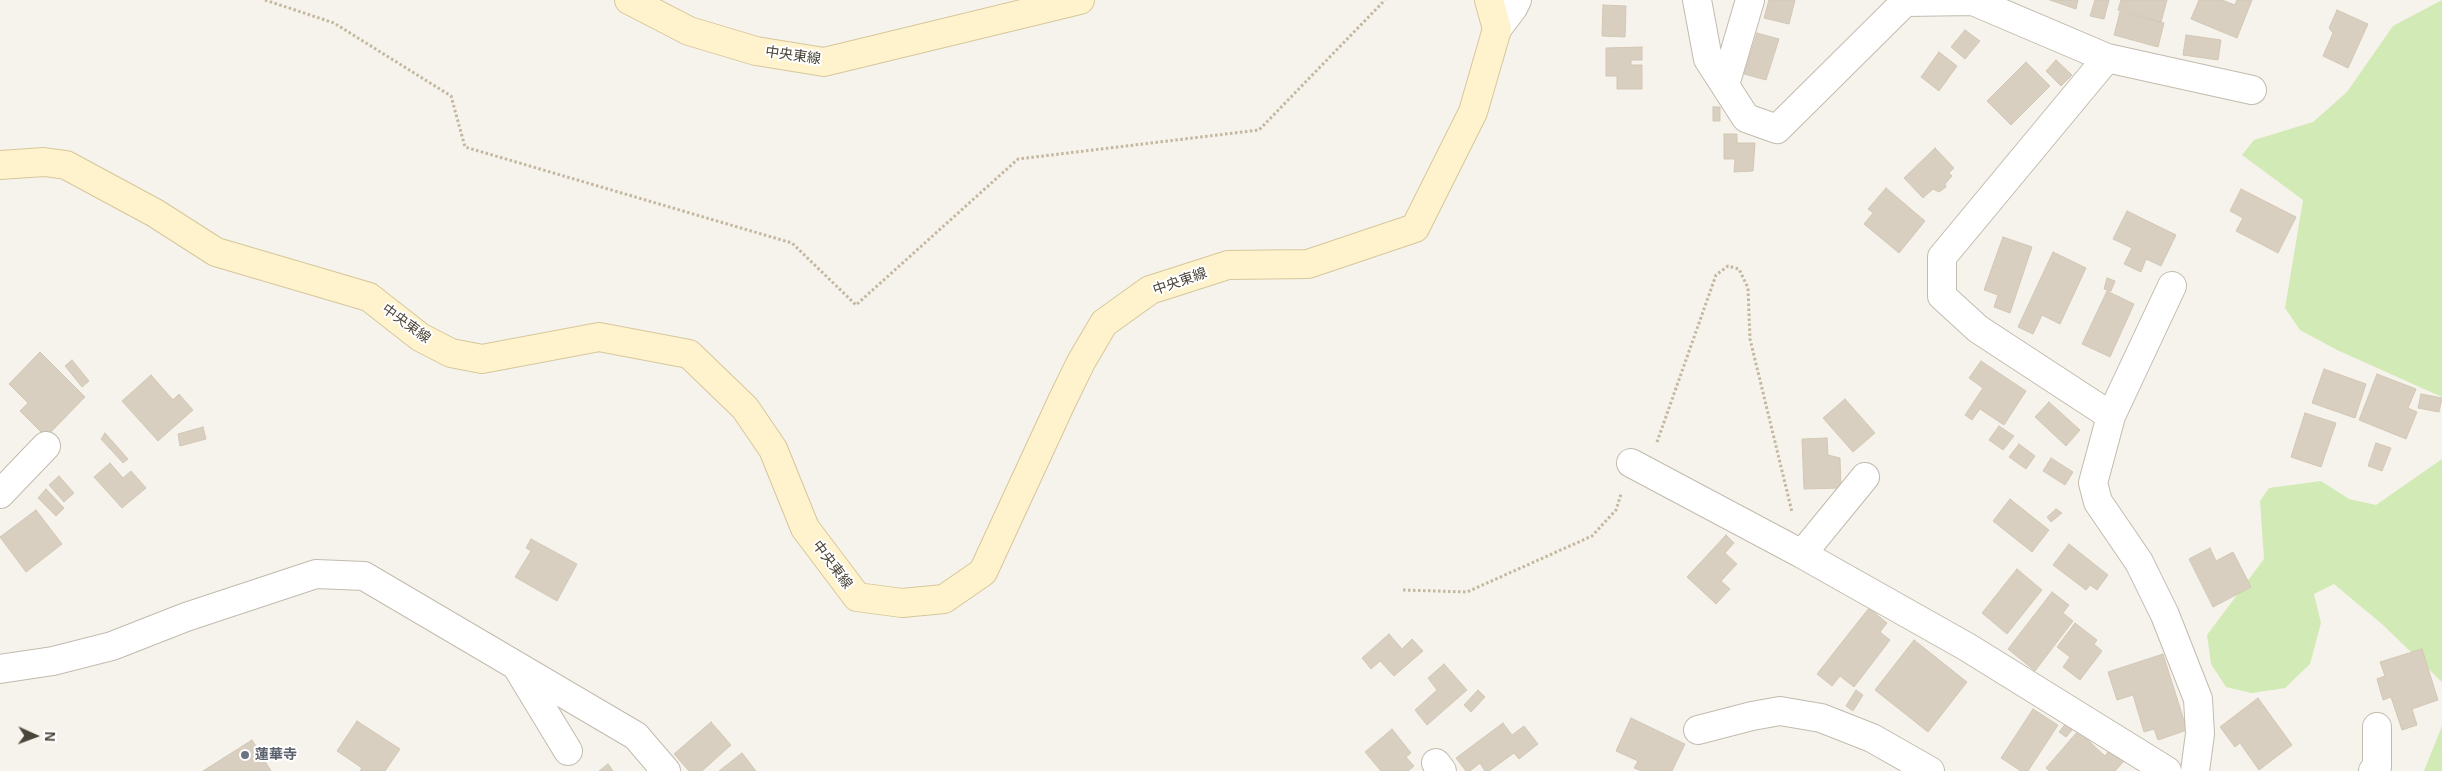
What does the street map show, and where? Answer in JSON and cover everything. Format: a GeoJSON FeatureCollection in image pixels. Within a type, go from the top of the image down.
{"type":"FeatureCollection","features":[{"type":"Feature","properties":{"kind":"main road","name":"中央東線"},"geometry":{"type":"LineString","coordinates":[[630,0],[689,31],[756,51],[824,62],[1080,0]]}},
{"type":"Feature","properties":{"kind":"main road"},"geometry":{"type":"LineString","coordinates":[[1489,0],[1497,29]]}},
{"type":"Feature","properties":{"kind":"main road","name":"中央東線"},"geometry":{"type":"LineString","coordinates":[[0,165],[44,162],[66,165],[154,213],[216,252],[369,297],[420,337],[451,352],[482,359],[599,338],[689,354],[750,414],[773,449],[804,528],[857,597],[902,603],[944,599],[983,572],[1062,401],[1081,362],[1104,323],[1150,290],[1228,266],[1308,264],[1415,228],[1473,112],[1497,29]]}},
{"type":"Feature","properties":{"kind":"street"},"geometry":{"type":"LineString","coordinates":[[1497,29],[1517,0]]}},
{"type":"Feature","properties":{"kind":"street"},"geometry":{"type":"LineString","coordinates":[[1697,0],[1708,59],[1746,118],[1777,129],[1904,2],[1973,1],[2107,58],[2252,90]]}},
{"type":"Feature","properties":{"kind":"street"},"geometry":{"type":"LineString","coordinates":[[1725,85],[1750,0]]}},
{"type":"Feature","properties":{"kind":"street"},"geometry":{"type":"LineString","coordinates":[[2107,58],[1942,257],[1942,296],[1978,329],[2111,416]]}},
{"type":"Feature","properties":{"kind":"street"},"geometry":{"type":"LineString","coordinates":[[2172,286],[2111,416],[2093,483],[2098,502],[2139,562],[2165,614],[2198,699],[2200,734],[2195,771]]}},
{"type":"Feature","properties":{"kind":"street"},"geometry":{"type":"LineString","coordinates":[[0,494],[46,446]]}},
{"type":"Feature","properties":{"kind":"street"},"geometry":{"type":"LineString","coordinates":[[1639,467],[1802,554],[1967,647],[2167,771]]}},
{"type":"Feature","properties":{"kind":"street"},"geometry":{"type":"LineString","coordinates":[[1802,554],[1865,477]]}},
{"type":"Feature","properties":{"kind":"street"},"geometry":{"type":"LineString","coordinates":[[0,669],[54,662],[112,646],[202,612],[316,574],[364,576],[515,663],[636,736],[666,771]]}},
{"type":"Feature","properties":{"kind":"street"},"geometry":{"type":"LineString","coordinates":[[515,663],[568,751]]}},
{"type":"Feature","properties":{"kind":"street"},"geometry":{"type":"LineString","coordinates":[[1698,730],[1752,716],[1780,712],[1821,718],[1872,738],[1930,771]]}},
{"type":"Feature","properties":{"kind":"street"},"geometry":{"type":"LineString","coordinates":[[2373,771],[2377,767],[2377,727]]}},
{"type":"Feature","properties":{"kind":"path"},"geometry":{"type":"LineString","coordinates":[[265,0],[334,24],[451,96],[465,147],[792,243],[856,305],[1018,159],[1259,130],[1385,0]]}},
{"type":"Feature","properties":{"kind":"path"},"geometry":{"type":"LineString","coordinates":[[1403,590],[1467,592],[1592,536],[1616,510],[1639,467],[1716,275],[1728,266],[1739,269],[1748,288],[1750,339],[1802,554]]}},
{"type":"Feature","properties":{"kind":"green space"},"geometry":{"type":"Polygon","coordinates":[[[2442,0],[2442,397],[2337,350],[2300,330],[2285,308],[2303,200],[2242,155],[2254,140],[2313,122],[2347,92],[2393,26],[2442,0]]]}},
{"type":"Feature","properties":{"kind":"green space"},"geometry":{"type":"Polygon","coordinates":[[[2442,459],[2442,682],[2383,625],[2334,584],[2314,594],[2321,623],[2310,664],[2285,688],[2252,693],[2226,687],[2211,664],[2207,635],[2264,559],[2260,501],[2269,488],[2321,481],[2349,499],[2376,505],[2442,459]]]}},
{"type":"Feature","properties":{"kind":"green space"},"geometry":{"type":"Polygon","coordinates":[[[2442,726],[2442,771],[2424,771],[2442,726]]]}},
{"type":"Feature","properties":{"kind":"building"},"geometry":{"type":"Polygon","coordinates":[[[1769,0],[1795,0],[1789,24],[1764,18],[1769,0]]]}},
{"type":"Feature","properties":{"kind":"building"},"geometry":{"type":"Polygon","coordinates":[[[2050,0],[2078,0],[2076,9],[2050,0]]]}},
{"type":"Feature","properties":{"kind":"building"},"geometry":{"type":"Polygon","coordinates":[[[2095,0],[2109,0],[2104,19],[2090,16],[2095,0]]]}},
{"type":"Feature","properties":{"kind":"building"},"geometry":{"type":"Polygon","coordinates":[[[2121,0],[2167,0],[2161,22],[2118,10],[2121,0]]]}},
{"type":"Feature","properties":{"kind":"building"},"geometry":{"type":"Polygon","coordinates":[[[2199,0],[2222,0],[2235,5],[2237,0],[2252,0],[2237,38],[2191,19],[2199,0]]]}},
{"type":"Feature","properties":{"kind":"building"},"geometry":{"type":"Polygon","coordinates":[[[1603,5],[1626,6],[1625,37],[1602,36],[1603,5]]]}},
{"type":"Feature","properties":{"kind":"building"},"geometry":{"type":"Polygon","coordinates":[[[2337,10],[2368,24],[2348,68],[2323,56],[2333,33],[2329,28],[2337,10]]]}},
{"type":"Feature","properties":{"kind":"building"},"geometry":{"type":"Polygon","coordinates":[[[2120,12],[2164,23],[2158,47],[2114,35],[2120,12]]]}},
{"type":"Feature","properties":{"kind":"building"},"geometry":{"type":"Polygon","coordinates":[[[1965,30],[1980,41],[1965,59],[1951,47],[1965,30]]]}},
{"type":"Feature","properties":{"kind":"building"},"geometry":{"type":"Polygon","coordinates":[[[1757,33],[1779,39],[1766,80],[1744,74],[1757,33]]]}},
{"type":"Feature","properties":{"kind":"building"},"geometry":{"type":"Polygon","coordinates":[[[2186,35],[2221,40],[2218,60],[2183,55],[2186,35]]]}},
{"type":"Feature","properties":{"kind":"building"},"geometry":{"type":"Polygon","coordinates":[[[1642,47],[1642,60],[1631,60],[1631,65],[1642,65],[1642,89],[1617,89],[1617,76],[1606,76],[1606,48],[1642,47]]]}},
{"type":"Feature","properties":{"kind":"building"},"geometry":{"type":"Polygon","coordinates":[[[1939,52],[1957,66],[1939,91],[1921,77],[1939,52]]]}},
{"type":"Feature","properties":{"kind":"building"},"geometry":{"type":"Polygon","coordinates":[[[2056,60],[2072,75],[2061,86],[2046,71],[2056,60]]]}},
{"type":"Feature","properties":{"kind":"building"},"geometry":{"type":"Polygon","coordinates":[[[2026,62],[2050,86],[2011,125],[1987,101],[2026,62]]]}},
{"type":"Feature","properties":{"kind":"building"},"geometry":{"type":"Polygon","coordinates":[[[1713,107],[1720,107],[1720,121],[1713,121],[1713,107]]]}},
{"type":"Feature","properties":{"kind":"building"},"geometry":{"type":"Polygon","coordinates":[[[1724,134],[1737,134],[1737,143],[1755,143],[1753,171],[1734,172],[1735,159],[1724,159],[1724,134]]]}},
{"type":"Feature","properties":{"kind":"building"},"geometry":{"type":"Polygon","coordinates":[[[1935,148],[1954,168],[1949,173],[1952,176],[1945,184],[1946,187],[1939,192],[1933,189],[1923,198],[1904,178],[1935,148]]]}},
{"type":"Feature","properties":{"kind":"building"},"geometry":{"type":"Polygon","coordinates":[[[1886,188],[1925,221],[1899,253],[1864,224],[1873,213],[1868,209],[1886,188]]]}},
{"type":"Feature","properties":{"kind":"building"},"geometry":{"type":"Polygon","coordinates":[[[2241,189],[2296,217],[2278,253],[2236,231],[2243,218],[2230,211],[2241,189]]]}},
{"type":"Feature","properties":{"kind":"building"},"geometry":{"type":"Polygon","coordinates":[[[2127,211],[2176,235],[2161,266],[2146,259],[2141,272],[2124,264],[2132,248],[2113,239],[2127,211]]]}},
{"type":"Feature","properties":{"kind":"building"},"geometry":{"type":"Polygon","coordinates":[[[2003,237],[2032,247],[2010,313],[1994,307],[1998,295],[1984,290],[2003,237]]]}},
{"type":"Feature","properties":{"kind":"building"},"geometry":{"type":"Polygon","coordinates":[[[2053,252],[2086,268],[2060,324],[2042,315],[2033,334],[2018,327],[2053,252]]]}},
{"type":"Feature","properties":{"kind":"building"},"geometry":{"type":"Polygon","coordinates":[[[2107,278],[2115,281],[2111,291],[2104,289],[2107,278]]]}},
{"type":"Feature","properties":{"kind":"building"},"geometry":{"type":"Polygon","coordinates":[[[2107,291],[2134,304],[2110,357],[2082,344],[2107,291]]]}},
{"type":"Feature","properties":{"kind":"building"},"geometry":{"type":"Polygon","coordinates":[[[40,352],[85,397],[46,437],[20,411],[28,403],[9,384],[40,352]]]}},
{"type":"Feature","properties":{"kind":"building"},"geometry":{"type":"Polygon","coordinates":[[[72,360],[89,381],[82,387],[65,366],[72,360]]]}},
{"type":"Feature","properties":{"kind":"building"},"geometry":{"type":"Polygon","coordinates":[[[1981,361],[2026,391],[2004,425],[1980,409],[1972,420],[1965,415],[1983,388],[1969,378],[1981,361]]]}},
{"type":"Feature","properties":{"kind":"building"},"geometry":{"type":"Polygon","coordinates":[[[2324,369],[2366,384],[2355,418],[2312,403],[2324,369]]]}},
{"type":"Feature","properties":{"kind":"building"},"geometry":{"type":"Polygon","coordinates":[[[2377,374],[2416,389],[2408,408],[2417,412],[2406,439],[2359,420],[2377,374]]]}},
{"type":"Feature","properties":{"kind":"building"},"geometry":{"type":"Polygon","coordinates":[[[151,375],[173,400],[179,394],[193,410],[158,441],[122,401],[151,375]]]}},
{"type":"Feature","properties":{"kind":"building"},"geometry":{"type":"Polygon","coordinates":[[[2421,394],[2442,398],[2439,412],[2418,408],[2421,394]]]}},
{"type":"Feature","properties":{"kind":"building"},"geometry":{"type":"Polygon","coordinates":[[[1845,399],[1875,433],[1853,452],[1823,418],[1845,399]]]}},
{"type":"Feature","properties":{"kind":"building"},"geometry":{"type":"Polygon","coordinates":[[[2049,402],[2080,430],[2066,446],[2035,417],[2049,402]]]}},
{"type":"Feature","properties":{"kind":"building"},"geometry":{"type":"Polygon","coordinates":[[[2305,413],[2336,423],[2321,467],[2291,457],[2305,413]]]}},
{"type":"Feature","properties":{"kind":"building"},"geometry":{"type":"Polygon","coordinates":[[[1999,426],[2014,436],[2003,450],[1989,440],[1999,426]]]}},
{"type":"Feature","properties":{"kind":"building"},"geometry":{"type":"Polygon","coordinates":[[[203,427],[206,439],[180,446],[178,434],[203,427]]]}},
{"type":"Feature","properties":{"kind":"building"},"geometry":{"type":"Polygon","coordinates":[[[105,433],[128,459],[123,463],[101,439],[105,433]]]}},
{"type":"Feature","properties":{"kind":"building"},"geometry":{"type":"Polygon","coordinates":[[[1827,438],[1828,455],[1840,458],[1841,488],[1804,489],[1802,439],[1827,438]]]}},
{"type":"Feature","properties":{"kind":"building"},"geometry":{"type":"Polygon","coordinates":[[[2376,443],[2391,448],[2382,471],[2368,466],[2376,443]]]}},
{"type":"Feature","properties":{"kind":"building"},"geometry":{"type":"Polygon","coordinates":[[[2019,444],[2035,456],[2026,469],[2009,457],[2019,444]]]}},
{"type":"Feature","properties":{"kind":"building"},"geometry":{"type":"Polygon","coordinates":[[[2051,458],[2073,472],[2065,485],[2043,471],[2051,458]]]}},
{"type":"Feature","properties":{"kind":"building"},"geometry":{"type":"Polygon","coordinates":[[[110,463],[123,478],[131,471],[146,488],[122,508],[94,477],[110,463]]]}},
{"type":"Feature","properties":{"kind":"building"},"geometry":{"type":"Polygon","coordinates":[[[59,476],[74,493],[64,502],[49,485],[59,476]]]}},
{"type":"Feature","properties":{"kind":"building"},"geometry":{"type":"Polygon","coordinates":[[[46,489],[64,508],[56,516],[38,498],[46,489]]]}},
{"type":"Feature","properties":{"kind":"building"},"geometry":{"type":"Polygon","coordinates":[[[2010,499],[2049,530],[2032,552],[1993,521],[2010,499]]]}},
{"type":"Feature","properties":{"kind":"building"},"geometry":{"type":"Polygon","coordinates":[[[2056,509],[2062,513],[2051,522],[2047,517],[2056,509]]]}},
{"type":"Feature","properties":{"kind":"building"},"geometry":{"type":"Polygon","coordinates":[[[36,510],[62,544],[26,572],[0,537],[36,510]]]}},
{"type":"Feature","properties":{"kind":"building"},"geometry":{"type":"Polygon","coordinates":[[[1726,535],[1734,543],[1725,553],[1737,564],[1721,581],[1730,589],[1716,604],[1687,577],[1726,535]]]}},
{"type":"Feature","properties":{"kind":"building"},"geometry":{"type":"Polygon","coordinates":[[[531,539],[577,564],[557,601],[515,577],[531,551],[526,548],[531,539]]]}},
{"type":"Feature","properties":{"kind":"building"},"geometry":{"type":"Polygon","coordinates":[[[2069,544],[2108,575],[2097,590],[2090,585],[2086,590],[2053,565],[2069,544]]]}},
{"type":"Feature","properties":{"kind":"building"},"geometry":{"type":"Polygon","coordinates":[[[2210,548],[2216,561],[2233,552],[2251,587],[2213,607],[2189,559],[2210,548]]]}},
{"type":"Feature","properties":{"kind":"building"},"geometry":{"type":"Polygon","coordinates":[[[2017,569],[2042,590],[2007,634],[1982,613],[2017,569]]]}},
{"type":"Feature","properties":{"kind":"building"},"geometry":{"type":"Polygon","coordinates":[[[2052,592],[2069,605],[2063,613],[2073,621],[2035,671],[2008,649],[2052,592]]]}},
{"type":"Feature","properties":{"kind":"building"},"geometry":{"type":"Polygon","coordinates":[[[1869,608],[1887,623],[1880,632],[1890,640],[1854,687],[1840,676],[1832,686],[1817,674],[1869,608]]]}},
{"type":"Feature","properties":{"kind":"building"},"geometry":{"type":"Polygon","coordinates":[[[2075,623],[2097,640],[2094,644],[2102,651],[2080,680],[2063,667],[2070,657],[2057,647],[2075,623]]]}},
{"type":"Feature","properties":{"kind":"building"},"geometry":{"type":"Polygon","coordinates":[[[1389,634],[1402,649],[1412,639],[1423,651],[1394,676],[1380,661],[1371,669],[1362,658],[1389,634]]]}},
{"type":"Feature","properties":{"kind":"building"},"geometry":{"type":"Polygon","coordinates":[[[1914,640],[1967,682],[1928,732],[1875,690],[1914,640]]]}},
{"type":"Feature","properties":{"kind":"building"},"geometry":{"type":"Polygon","coordinates":[[[2422,649],[2438,700],[2412,709],[2417,725],[2402,730],[2391,697],[2383,700],[2377,679],[2385,676],[2380,662],[2422,649]]]}},
{"type":"Feature","properties":{"kind":"building"},"geometry":{"type":"Polygon","coordinates":[[[2163,654],[2187,730],[2158,740],[2154,729],[2144,732],[2133,695],[2117,700],[2108,672],[2163,654]]]}},
{"type":"Feature","properties":{"kind":"building"},"geometry":{"type":"Polygon","coordinates":[[[1444,664],[1467,690],[1427,725],[1415,710],[1437,690],[1428,678],[1444,664]]]}},
{"type":"Feature","properties":{"kind":"building"},"geometry":{"type":"Polygon","coordinates":[[[1478,690],[1485,697],[1471,712],[1464,705],[1478,690]]]}},
{"type":"Feature","properties":{"kind":"building"},"geometry":{"type":"Polygon","coordinates":[[[1856,690],[1863,695],[1853,711],[1846,706],[1856,690]]]}},
{"type":"Feature","properties":{"kind":"building"},"geometry":{"type":"Polygon","coordinates":[[[2258,698],[2292,745],[2259,770],[2240,743],[2235,747],[2220,727],[2258,698]]]}},
{"type":"Feature","properties":{"kind":"building"},"geometry":{"type":"Polygon","coordinates":[[[2033,709],[2058,725],[2028,771],[2021,771],[2001,758],[2033,709]]]}},
{"type":"Feature","properties":{"kind":"building"},"geometry":{"type":"Polygon","coordinates":[[[1631,718],[1685,744],[1672,771],[1642,771],[1634,768],[1638,761],[1616,751],[1631,718]]]}},
{"type":"Feature","properties":{"kind":"building"},"geometry":{"type":"Polygon","coordinates":[[[357,721],[400,749],[385,771],[360,771],[362,768],[337,751],[357,721]]]}},
{"type":"Feature","properties":{"kind":"building"},"geometry":{"type":"Polygon","coordinates":[[[711,722],[731,745],[702,771],[689,771],[674,754],[711,722]]]}},
{"type":"Feature","properties":{"kind":"building"},"geometry":{"type":"Polygon","coordinates":[[[2067,722],[2074,728],[2066,737],[2059,732],[2067,722]]]}},
{"type":"Feature","properties":{"kind":"building"},"geometry":{"type":"Polygon","coordinates":[[[1503,723],[1512,735],[1524,726],[1538,744],[1519,759],[1514,753],[1489,771],[1485,771],[1480,763],[1470,771],[1466,771],[1456,758],[1503,723]]]}},
{"type":"Feature","properties":{"kind":"building"},"geometry":{"type":"Polygon","coordinates":[[[1392,729],[1411,753],[1406,757],[1414,766],[1408,771],[1381,771],[1365,752],[1392,729]]]}},
{"type":"Feature","properties":{"kind":"building"},"geometry":{"type":"Polygon","coordinates":[[[2078,731],[2105,756],[2111,748],[2125,760],[2115,771],[2049,771],[2046,768],[2078,731]]]}},
{"type":"Feature","properties":{"kind":"building","name":"蓮華寺"},"geometry":{"type":"Polygon","coordinates":[[[252,740],[271,771],[203,771],[252,740]]]}},
{"type":"Feature","properties":{"kind":"building"},"geometry":{"type":"Polygon","coordinates":[[[742,753],[756,771],[719,771],[742,753]]]}},
{"type":"Feature","properties":{"kind":"building"},"geometry":{"type":"Polygon","coordinates":[[[608,764],[613,771],[599,771],[608,764]]]}},
{"type":"Feature","properties":{"kind":"place","name":"蓮華寺"},"geometry":{"type":"Point","coordinates":[245,755]}}]}
